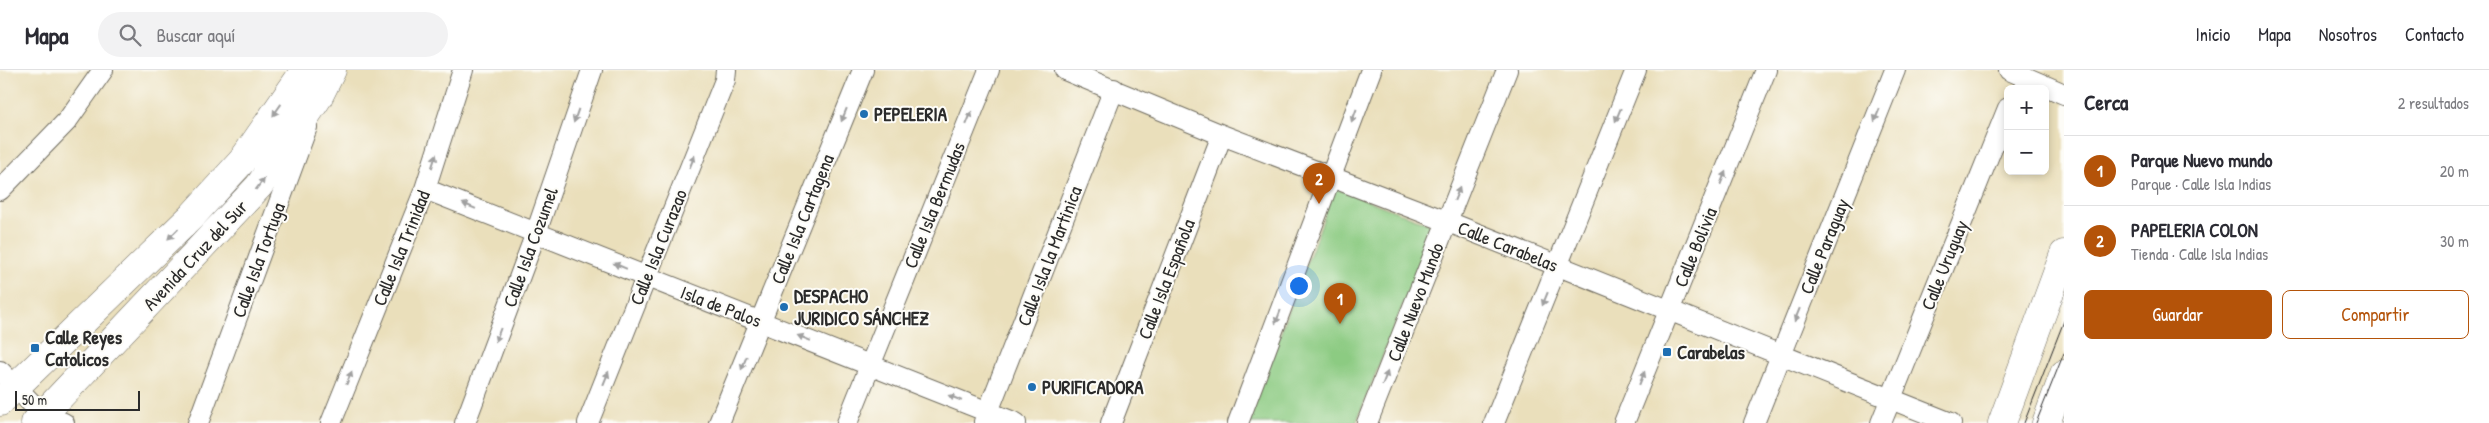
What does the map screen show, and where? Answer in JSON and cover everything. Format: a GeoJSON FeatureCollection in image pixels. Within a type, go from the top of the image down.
{"type":"FeatureCollection","features":[{"type":"Feature","properties":{"kind":"main road","name":"Avenida Cruz del Sur"},"geometry":{"type":"LineString","coordinates":[[5,386],[192,216],[236,168],[305,70]]}},
{"type":"Feature","properties":{"kind":"main road","name":"Avenida Cruz del Sur"},"geometry":{"type":"LineString","coordinates":[[47,420],[259,186],[318,98],[332,70]]}},
{"type":"Feature","properties":{"kind":"main road"},"geometry":{"type":"LineString","coordinates":[[2002,423],[2064,254]]}},
{"type":"Feature","properties":{"kind":"main road"},"geometry":{"type":"LineString","coordinates":[[2046,423],[2064,374]]}},
{"type":"Feature","properties":{"kind":"street"},"geometry":{"type":"LineString","coordinates":[[0,190],[67,121],[103,70]]}},
{"type":"Feature","properties":{"kind":"street","name":"Calle Isla Trinidad"},"geometry":{"type":"LineString","coordinates":[[331,423],[425,189],[463,70]]}},
{"type":"Feature","properties":{"kind":"street","name":"Calle Isla Cozumel"},"geometry":{"type":"LineString","coordinates":[[465,423],[536,233],[592,70]]}},
{"type":"Feature","properties":{"kind":"street","name":"Calle Isla Curazao"},"geometry":{"type":"LineString","coordinates":[[588,423],[725,80],[726,70]]}},
{"type":"Feature","properties":{"kind":"street","name":"Calle Isla Cartagena"},"geometry":{"type":"LineString","coordinates":[[719,423],[863,70]]}},
{"type":"Feature","properties":{"kind":"street","name":"Calle Isla Bermudas"},"geometry":{"type":"LineString","coordinates":[[847,423],[989,70]]}},
{"type":"Feature","properties":{"kind":"street","name":"Calle Carabelas"},"geometry":{"type":"LineString","coordinates":[[1065,70],[1222,135],[1782,354],[1951,423]]}},
{"type":"Feature","properties":{"kind":"street"},"geometry":{"type":"LineString","coordinates":[[1238,423],[1371,70]]}},
{"type":"Feature","properties":{"kind":"street","name":"Calle Nuevo Mundo"},"geometry":{"type":"LineString","coordinates":[[1367,423],[1507,70]]}},
{"type":"Feature","properties":{"kind":"street"},"geometry":{"type":"LineString","coordinates":[[1494,423],[1636,70]]}},
{"type":"Feature","properties":{"kind":"street","name":"Calle Bolivia"},"geometry":{"type":"LineString","coordinates":[[1624,423],[1766,70]]}},
{"type":"Feature","properties":{"kind":"street","name":"Calle Paraguay"},"geometry":{"type":"LineString","coordinates":[[1754,423],[1895,70]]}},
{"type":"Feature","properties":{"kind":"street"},"geometry":{"type":"LineString","coordinates":[[2017,76],[2064,94]]}},
{"type":"Feature","properties":{"kind":"street","name":"Calle Isla la Martinica"},"geometry":{"type":"LineString","coordinates":[[986,417],[1114,89]]}},
{"type":"Feature","properties":{"kind":"street","name":"Calle Isla Tortuga"},"geometry":{"type":"LineString","coordinates":[[198,423],[318,98]]}},
{"type":"Feature","properties":{"kind":"street","name":"Calle Uruguay"},"geometry":{"type":"LineString","coordinates":[[1881,423],[2004,118]]}},
{"type":"Feature","properties":{"kind":"street","name":"Calle Isla Española"},"geometry":{"type":"LineString","coordinates":[[1111,423],[1222,135]]}},
{"type":"Feature","properties":{"kind":"street","name":"Isla de Palos"},"geometry":{"type":"LineString","coordinates":[[425,189],[870,364],[986,417],[1016,423]]}},
{"type":"Feature","properties":{"kind":"street"},"geometry":{"type":"LineString","coordinates":[[5,386],[47,420]]}},
{"type":"Feature","properties":{"kind":"green space"},"geometry":{"type":"Polygon","coordinates":[[[1335,188],[1434,226],[1356,423],[1247,423],[1335,188]]]}},
{"type":"Feature","properties":{"kind":"tram line"},"geometry":{"type":"LineString","coordinates":[[2024,423],[2064,321]]}},
{"type":"Feature","properties":{"kind":"tram line"},"geometry":{"type":"LineString","coordinates":[[2036,423],[2064,353]]}},
{"type":"Feature","properties":{"kind":"place","name":"PEPELERIA"},"geometry":{"type":"Point","coordinates":[864,114]}},
{"type":"Feature","properties":{"kind":"place","name":"PAPELERIA COLON"},"geometry":{"type":"Point","coordinates":[1319,204]}},
{"type":"Feature","properties":{"kind":"place","name":"DESPACHO JURIDICO SÁNCHEZ"},"geometry":{"type":"Point","coordinates":[784,307]}},
{"type":"Feature","properties":{"kind":"place","name":"Parque Nuevo mundo"},"geometry":{"type":"Point","coordinates":[1340,324]}},
{"type":"Feature","properties":{"kind":"place","name":"Calle Reyes Catolicos"},"geometry":{"type":"Point","coordinates":[35,348]}},
{"type":"Feature","properties":{"kind":"place","name":"Carabelas"},"geometry":{"type":"Point","coordinates":[1667,352]}},
{"type":"Feature","properties":{"kind":"place","name":"PURIFICADORA"},"geometry":{"type":"Point","coordinates":[1032,387]}}]}
